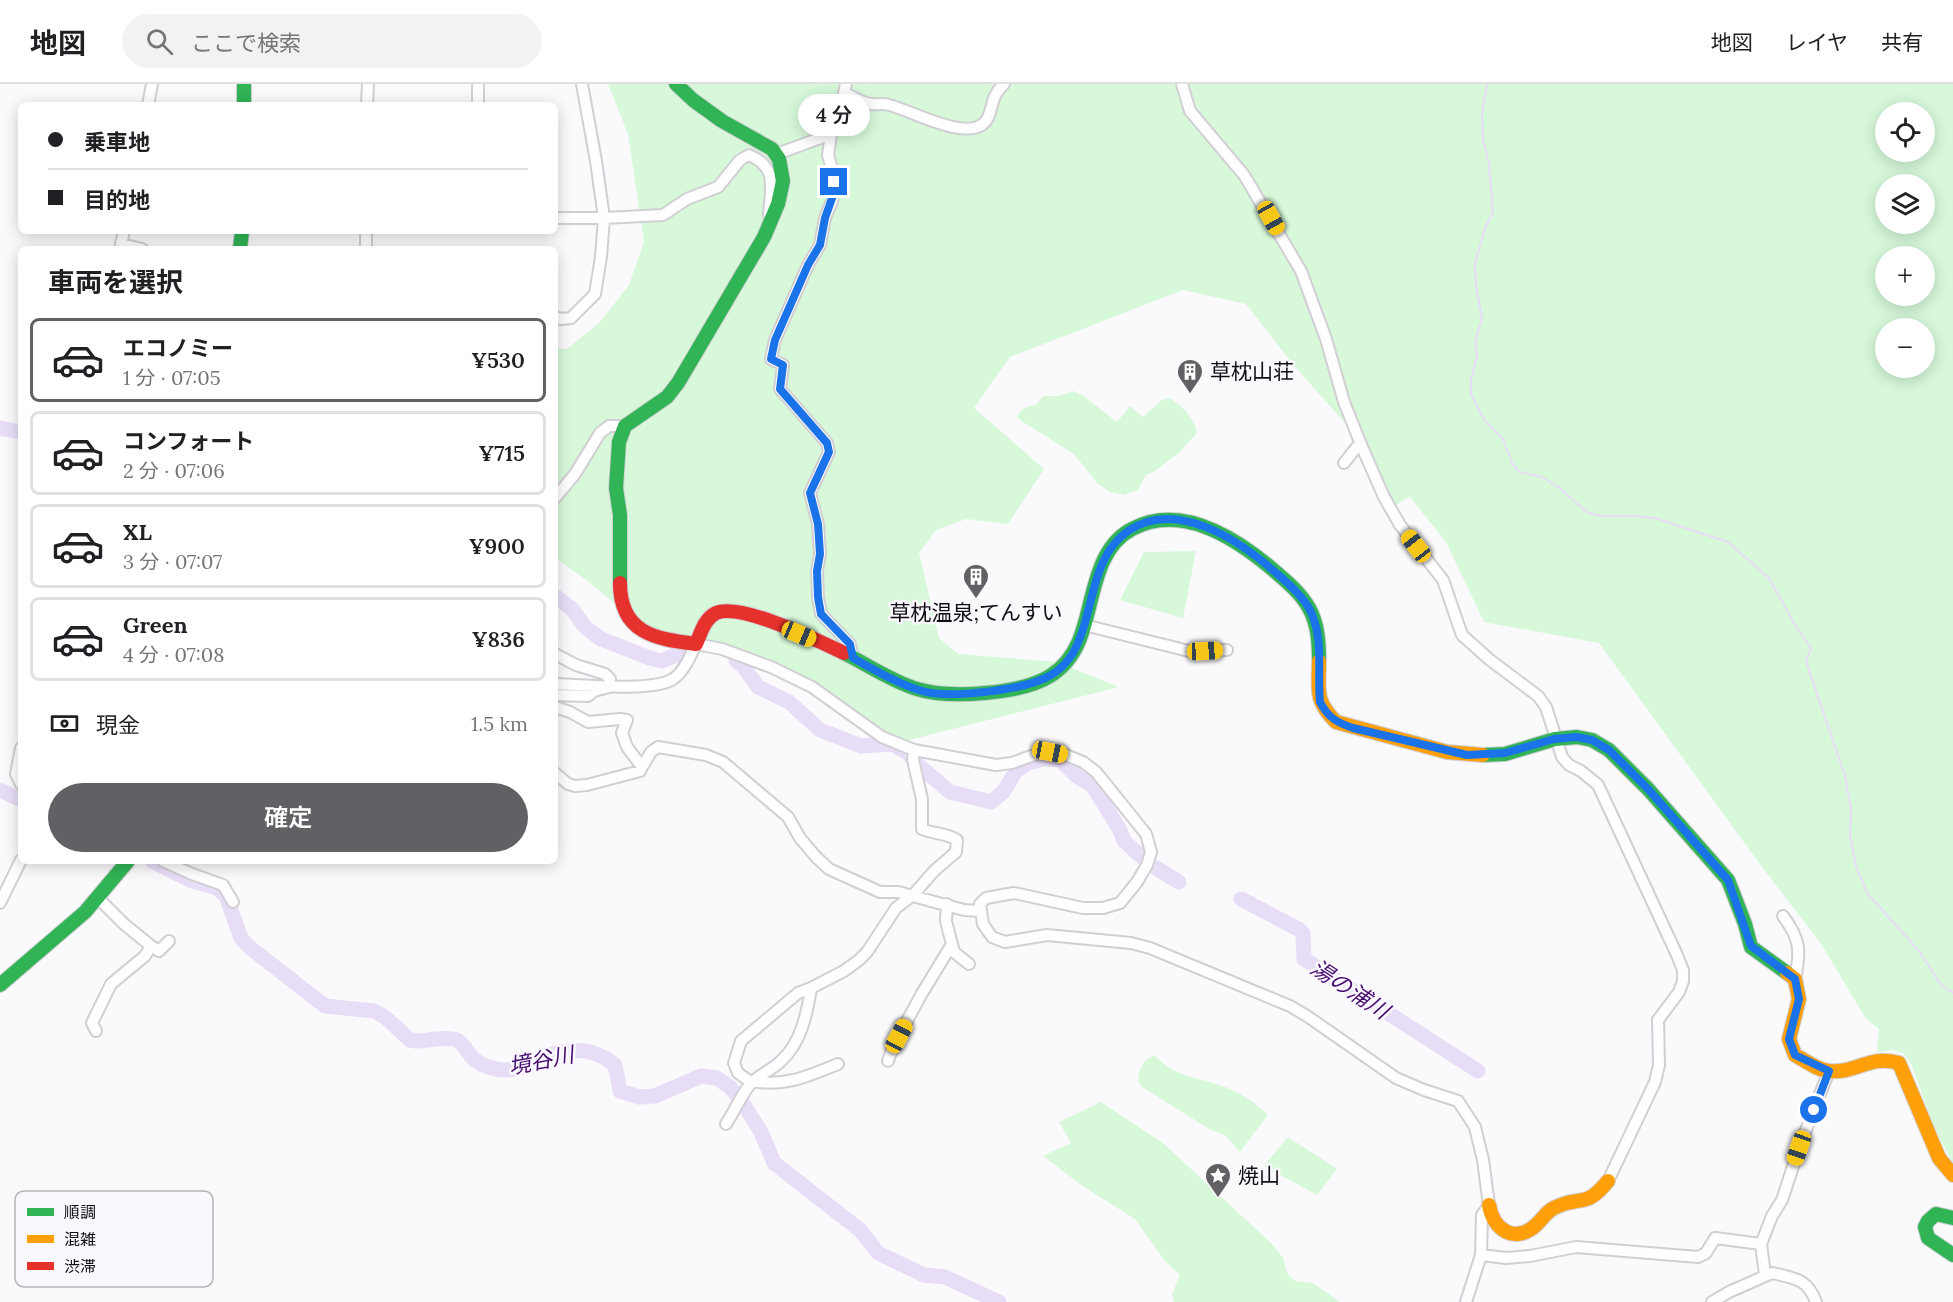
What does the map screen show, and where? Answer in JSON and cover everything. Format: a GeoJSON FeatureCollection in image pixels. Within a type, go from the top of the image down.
{"type":"FeatureCollection","features":[{"type":"Feature","properties":{"kind":"main road"},"geometry":{"type":"LineString","coordinates":[[244,84],[244,102]]}},
{"type":"Feature","properties":{"kind":"main road"},"geometry":{"type":"LineString","coordinates":[[676,84],[693,100],[722,121],[762,142],[777,154],[783,176],[782,190],[773,219],[764,237],[678,383],[668,397],[625,426],[619,442],[616,479],[620,515],[620,596],[623,608],[638,630],[648,635],[696,644],[706,621],[712,615],[732,610],[764,619],[924,692],[962,695],[1025,685],[1052,675],[1073,653],[1084,625],[1097,577],[1112,544],[1130,530],[1146,522],[1166,519],[1209,528],[1234,540],[1258,558],[1282,578],[1311,611],[1318,632],[1320,702],[1336,722],[1467,755],[1505,753],[1554,739],[1576,737],[1592,740],[1609,750],[1648,789],[1728,880],[1751,946],[1795,979],[1799,999],[1789,1039],[1795,1055],[1829,1071],[1887,1058],[1899,1063],[1939,1158],[1953,1175]]}},
{"type":"Feature","properties":{"kind":"main road"},"geometry":{"type":"LineString","coordinates":[[0,985],[98,898],[125,864]]}},
{"type":"Feature","properties":{"kind":"main road"},"geometry":{"type":"LineString","coordinates":[[1489,1205],[1492,1219],[1498,1227],[1508,1233],[1522,1233],[1534,1227],[1549,1209],[1560,1204],[1589,1199],[1608,1181]]}},
{"type":"Feature","properties":{"kind":"main road"},"geometry":{"type":"LineString","coordinates":[[1953,1218],[1936,1214],[1926,1227],[1926,1234],[1931,1243],[1953,1255]]}},
{"type":"Feature","properties":{"kind":"street"},"geometry":{"type":"LineString","coordinates":[[149,102],[152,84]]}},
{"type":"Feature","properties":{"kind":"street"},"geometry":{"type":"LineString","coordinates":[[367,102],[368,84]]}},
{"type":"Feature","properties":{"kind":"street"},"geometry":{"type":"LineString","coordinates":[[478,84],[478,102]]}},
{"type":"Feature","properties":{"kind":"street"},"geometry":{"type":"LineString","coordinates":[[558,318],[571,318],[595,294],[601,257],[604,218],[582,84]]}},
{"type":"Feature","properties":{"kind":"street"},"geometry":{"type":"LineString","coordinates":[[853,658],[850,644],[821,614],[818,597],[817,571],[820,554],[818,524],[810,493],[829,452],[827,443],[780,389],[783,365],[771,359],[775,340],[808,265],[820,245],[825,218],[835,190],[828,155],[831,134],[837,124],[846,89],[869,104],[889,104],[935,122],[962,128],[981,126],[988,119],[992,100],[1004,84]]}},
{"type":"Feature","properties":{"kind":"street"},"geometry":{"type":"LineString","coordinates":[[1182,84],[1190,111],[1244,175],[1301,271],[1326,339],[1344,402],[1384,497],[1400,525],[1443,580],[1462,635],[1490,660],[1538,696],[1546,707],[1554,739],[1562,757],[1569,765],[1598,784],[1683,970],[1683,981],[1679,992],[1658,1020],[1659,1065],[1655,1082],[1608,1181]]}},
{"type":"Feature","properties":{"kind":"street"},"geometry":{"type":"LineString","coordinates":[[777,154],[831,134]]}},
{"type":"Feature","properties":{"kind":"street"},"geometry":{"type":"LineString","coordinates":[[558,218],[663,215],[687,199],[718,187],[740,160],[749,155],[759,159],[767,167],[772,181],[769,214],[773,219]]}},
{"type":"Feature","properties":{"kind":"street"},"geometry":{"type":"LineString","coordinates":[[558,494],[581,464],[600,433],[609,426],[625,426]]}},
{"type":"Feature","properties":{"kind":"street"},"geometry":{"type":"LineString","coordinates":[[1344,463],[1356,448],[1362,447]]}},
{"type":"Feature","properties":{"kind":"street"},"geometry":{"type":"LineString","coordinates":[[1084,625],[1193,652],[1227,650]]}},
{"type":"Feature","properties":{"kind":"street"},"geometry":{"type":"LineString","coordinates":[[558,684],[609,687],[651,685],[673,680],[689,661],[696,644],[722,649],[771,667],[812,687],[913,756],[996,765],[1012,763],[1050,752],[1083,762],[1096,772],[1146,834],[1150,852],[1147,865],[1120,903],[1103,908],[1083,908],[1014,893],[986,898],[981,903],[981,911],[983,924],[992,937],[1005,942],[1047,935],[1094,938],[1150,948],[1290,1006],[1396,1078],[1458,1101],[1475,1127],[1483,1160],[1489,1205],[1482,1215],[1481,1255],[1466,1302]]}},
{"type":"Feature","properties":{"kind":"street"},"geometry":{"type":"LineString","coordinates":[[558,656],[576,665],[605,674],[610,679],[609,687]]}},
{"type":"Feature","properties":{"kind":"street"},"geometry":{"type":"LineString","coordinates":[[558,695],[588,696],[594,691],[609,687]]}},
{"type":"Feature","properties":{"kind":"street"},"geometry":{"type":"LineString","coordinates":[[558,708],[588,722],[620,718],[627,720],[622,733],[627,747],[642,767]]}},
{"type":"Feature","properties":{"kind":"street"},"geometry":{"type":"LineString","coordinates":[[558,776],[568,784],[587,785],[639,771],[651,752],[658,747],[706,755],[723,762],[788,817],[800,838],[829,869],[880,892],[898,892],[964,910],[981,911]]}},
{"type":"Feature","properties":{"kind":"street"},"geometry":{"type":"LineString","coordinates":[[838,1064],[794,1081],[781,1083],[752,1082],[738,1073],[734,1063],[741,1041],[798,993],[844,971],[859,960],[867,952],[896,908],[913,895],[934,871],[956,852],[957,840],[951,836],[922,829],[922,800],[913,756]]}},
{"type":"Feature","properties":{"kind":"street"},"geometry":{"type":"LineString","coordinates":[[18,764],[16,774],[18,778]]}},
{"type":"Feature","properties":{"kind":"street"},"geometry":{"type":"LineString","coordinates":[[0,903],[19,864]]}},
{"type":"Feature","properties":{"kind":"street"},"geometry":{"type":"LineString","coordinates":[[170,864],[223,885],[233,902]]}},
{"type":"Feature","properties":{"kind":"street"},"geometry":{"type":"LineString","coordinates":[[98,898],[124,924],[159,951],[169,941]]}},
{"type":"Feature","properties":{"kind":"street"},"geometry":{"type":"LineString","coordinates":[[947,904],[946,921],[954,952],[969,964]]}},
{"type":"Feature","properties":{"kind":"street"},"geometry":{"type":"LineString","coordinates":[[1783,916],[1797,938],[1798,963],[1795,979]]}},
{"type":"Feature","properties":{"kind":"street"},"geometry":{"type":"LineString","coordinates":[[888,1061],[921,994],[952,944]]}},
{"type":"Feature","properties":{"kind":"street"},"geometry":{"type":"LineString","coordinates":[[96,1031],[92,1023],[111,984],[145,956],[151,946]]}},
{"type":"Feature","properties":{"kind":"street"},"geometry":{"type":"LineString","coordinates":[[726,1124],[752,1082],[781,1061],[796,1042],[808,1006],[811,988]]}},
{"type":"Feature","properties":{"kind":"street"},"geometry":{"type":"LineString","coordinates":[[1765,1275],[1761,1244],[1772,1216],[1782,1200],[1829,1071]]}},
{"type":"Feature","properties":{"kind":"street"},"geometry":{"type":"LineString","coordinates":[[1481,1255],[1506,1258],[1530,1256],[1576,1247],[1698,1257],[1706,1253],[1715,1239],[1761,1244]]}},
{"type":"Feature","properties":{"kind":"street"},"geometry":{"type":"LineString","coordinates":[[1712,1302],[1772,1273],[1807,1284],[1816,1302]]}},
{"type":"Feature","properties":{"kind":"green space"},"geometry":{"type":"Polygon","coordinates":[[[608,84],[1953,84],[1953,1164],[1934,1127],[1912,1066],[1903,1053],[1893,1050],[1877,1052],[1879,1029],[1866,1019],[1822,945],[1762,867],[1599,643],[1484,622],[1446,542],[1410,497],[1394,506],[1377,473],[1371,452],[1296,368],[1246,304],[1183,290],[1010,357],[974,408],[1044,469],[1008,524],[966,519],[936,530],[919,553],[939,638],[958,654],[1057,662],[1119,687],[905,741],[875,726],[837,698],[784,667],[757,655],[722,644],[650,630],[642,626],[558,560],[558,348],[567,349],[600,322],[629,285],[644,242],[628,134],[608,84]]]}},
{"type":"Feature","properties":{"kind":"green space"},"geometry":{"type":"Polygon","coordinates":[[[1074,391],[1117,422],[1130,406],[1143,417],[1162,400],[1169,398],[1187,413],[1197,433],[1180,452],[1146,475],[1138,490],[1124,495],[1110,492],[1097,483],[1074,454],[1017,417],[1025,408],[1036,405],[1043,396],[1058,396],[1074,391]]]}},
{"type":"Feature","properties":{"kind":"green space"},"geometry":{"type":"Polygon","coordinates":[[[1196,551],[1183,618],[1120,600],[1144,552],[1196,551]]]}},
{"type":"Feature","properties":{"kind":"green space"},"geometry":{"type":"Polygon","coordinates":[[[1155,1055],[1162,1063],[1180,1073],[1220,1085],[1240,1094],[1268,1115],[1240,1152],[1225,1135],[1211,1130],[1142,1087],[1138,1081],[1140,1069],[1144,1062],[1155,1055]]]}},
{"type":"Feature","properties":{"kind":"green space"},"geometry":{"type":"Polygon","coordinates":[[[1101,1102],[1163,1143],[1272,1244],[1283,1258],[1287,1273],[1295,1281],[1313,1283],[1340,1302],[1174,1302],[1172,1294],[1180,1275],[1164,1260],[1135,1219],[1084,1187],[1043,1156],[1071,1143],[1059,1122],[1101,1102]]]}},
{"type":"Feature","properties":{"kind":"green space"},"geometry":{"type":"Polygon","coordinates":[[[1288,1137],[1337,1169],[1317,1195],[1264,1166],[1288,1137]]]}},
{"type":"Feature","properties":{"kind":"waterway"},"geometry":{"type":"LineString","coordinates":[[1487,84],[1482,115],[1483,139],[1489,164],[1493,212],[1485,228],[1475,264],[1476,287],[1482,318],[1475,342],[1477,357],[1471,380],[1471,394],[1483,418],[1503,439],[1512,463],[1520,472],[1542,477],[1558,487],[1588,513],[1600,516],[1655,518],[1728,542],[1769,578],[1811,648],[1806,661],[1845,776],[1851,809],[1850,836],[1856,866],[1867,893],[1919,951],[1941,985],[1953,993]]}},
{"type":"Feature","properties":{"kind":"waterway","name":"湯の浦川"},"geometry":{"type":"LineString","coordinates":[[0,428],[18,431]]}},
{"type":"Feature","properties":{"kind":"waterway","name":"湯の浦川"},"geometry":{"type":"LineString","coordinates":[[558,598],[572,609],[585,627],[601,639],[662,661],[685,651]]}},
{"type":"Feature","properties":{"kind":"waterway","name":"湯の浦川"},"geometry":{"type":"LineString","coordinates":[[736,661],[743,666],[758,687],[789,702],[820,730],[861,746],[892,744],[908,753],[918,765],[950,792],[991,802],[1004,791],[1016,771],[1028,763],[1044,759],[1060,760],[1078,777],[1092,785],[1120,830],[1124,841],[1143,858]]}},
{"type":"Feature","properties":{"kind":"waterway","name":"境谷川"},"geometry":{"type":"LineString","coordinates":[[0,790],[18,799]]}},
{"type":"Feature","properties":{"kind":"waterway","name":"境谷川"},"geometry":{"type":"LineString","coordinates":[[158,864],[190,880],[217,888],[226,896],[241,938],[248,946],[325,1006],[374,1011],[385,1017],[410,1040],[448,1038],[457,1040],[479,1063],[502,1070],[517,1069],[554,1053],[573,1050],[591,1052],[615,1065],[620,1091],[639,1097],[655,1096],[701,1076],[717,1078],[731,1088],[744,1105],[761,1132],[774,1163],[860,1230],[878,1253],[924,1275],[945,1277],[999,1302]]}},
{"type":"Feature","properties":{"kind":"waterway","name":"湯の浦川"},"geometry":{"type":"LineString","coordinates":[[1156,868],[1179,882]]}},
{"type":"Feature","properties":{"kind":"waterway","name":"湯の浦川"},"geometry":{"type":"LineString","coordinates":[[1241,899],[1300,930],[1303,934],[1304,959],[1478,1071]]}},
{"type":"Feature","properties":{"kind":"traffic: fast"},"geometry":{"type":"LineString","coordinates":[[244,84],[244,102]]}},
{"type":"Feature","properties":{"kind":"traffic: fast"},"geometry":{"type":"LineString","coordinates":[[620,583],[620,515],[616,488],[619,442],[625,426],[667,397],[678,383],[764,237],[778,204],[783,181],[779,159],[772,149],[722,121],[693,100],[676,84]]}},
{"type":"Feature","properties":{"kind":"traffic: fast"},"geometry":{"type":"LineString","coordinates":[[240,246],[242,234]]}},
{"type":"Feature","properties":{"kind":"traffic: fast"},"geometry":{"type":"LineString","coordinates":[[844,653],[898,682],[931,692],[985,693],[1004,691],[1037,682],[1059,669],[1077,646],[1097,579],[1109,550],[1119,538],[1132,529],[1151,522],[1169,520],[1188,522],[1224,535],[1256,556],[1287,582],[1312,614],[1319,647],[1319,661]]}},
{"type":"Feature","properties":{"kind":"traffic: fast"},"geometry":{"type":"LineString","coordinates":[[1483,755],[1505,754],[1555,739],[1577,737],[1592,740],[1609,750],[1648,789],[1728,880],[1751,947],[1787,973]]}},
{"type":"Feature","properties":{"kind":"traffic: fast"},"geometry":{"type":"LineString","coordinates":[[0,985],[85,912],[125,864]]}},
{"type":"Feature","properties":{"kind":"traffic: fast"},"geometry":{"type":"LineString","coordinates":[[1953,1218],[1936,1214],[1925,1227],[1928,1238],[1953,1255]]}},
{"type":"Feature","properties":{"kind":"traffic: slow"},"geometry":{"type":"LineString","coordinates":[[1319,661],[1319,694],[1324,707],[1336,722],[1447,752],[1483,755]]}},
{"type":"Feature","properties":{"kind":"traffic: slow"},"geometry":{"type":"LineString","coordinates":[[1787,973],[1795,979],[1799,999],[1789,1039],[1795,1055],[1816,1067],[1829,1071],[1847,1070],[1871,1062],[1899,1063],[1939,1158],[1953,1175]]}},
{"type":"Feature","properties":{"kind":"traffic: slow"},"geometry":{"type":"LineString","coordinates":[[1489,1205],[1491,1214],[1500,1227],[1506,1232],[1520,1234],[1536,1225],[1553,1209],[1594,1195],[1608,1181]]}},
{"type":"Feature","properties":{"kind":"traffic: jam"},"geometry":{"type":"LineString","coordinates":[[620,583],[626,613],[633,623],[654,636],[696,644],[709,619],[716,613],[727,611],[743,613],[780,624],[844,653]]}},
{"type":"Feature","properties":{"kind":"place","name":"草枕山荘"},"geometry":{"type":"Point","coordinates":[1190,395]}},
{"type":"Feature","properties":{"kind":"place","name":"草枕温泉;てんすい"},"geometry":{"type":"Point","coordinates":[976,600]}},
{"type":"Feature","properties":{"kind":"place","name":"焼山"},"geometry":{"type":"Point","coordinates":[1218,1199]}},
{"type":"Feature","properties":{"kind":"route"},"geometry":{"type":"LineString","coordinates":[[834,182],[835,190],[825,218],[820,245],[808,265],[775,340],[771,359],[783,365],[779,381],[780,389],[827,443],[829,452],[827,458],[810,493],[818,524],[820,554],[817,571],[818,597],[821,614],[850,644],[853,658],[909,686],[924,692],[944,695],[962,695],[1040,681],[1061,668],[1073,653],[1084,625],[1097,577],[1112,544],[1130,530],[1146,522],[1166,519],[1209,528],[1234,540],[1266,564],[1299,595],[1311,611],[1318,632],[1320,702],[1336,722],[1447,752],[1467,755],[1505,753],[1554,739],[1576,737],[1592,740],[1609,750],[1648,789],[1728,880],[1751,946],[1795,979],[1799,999],[1789,1039],[1795,1055],[1829,1071],[1814,1110]]}}]}
